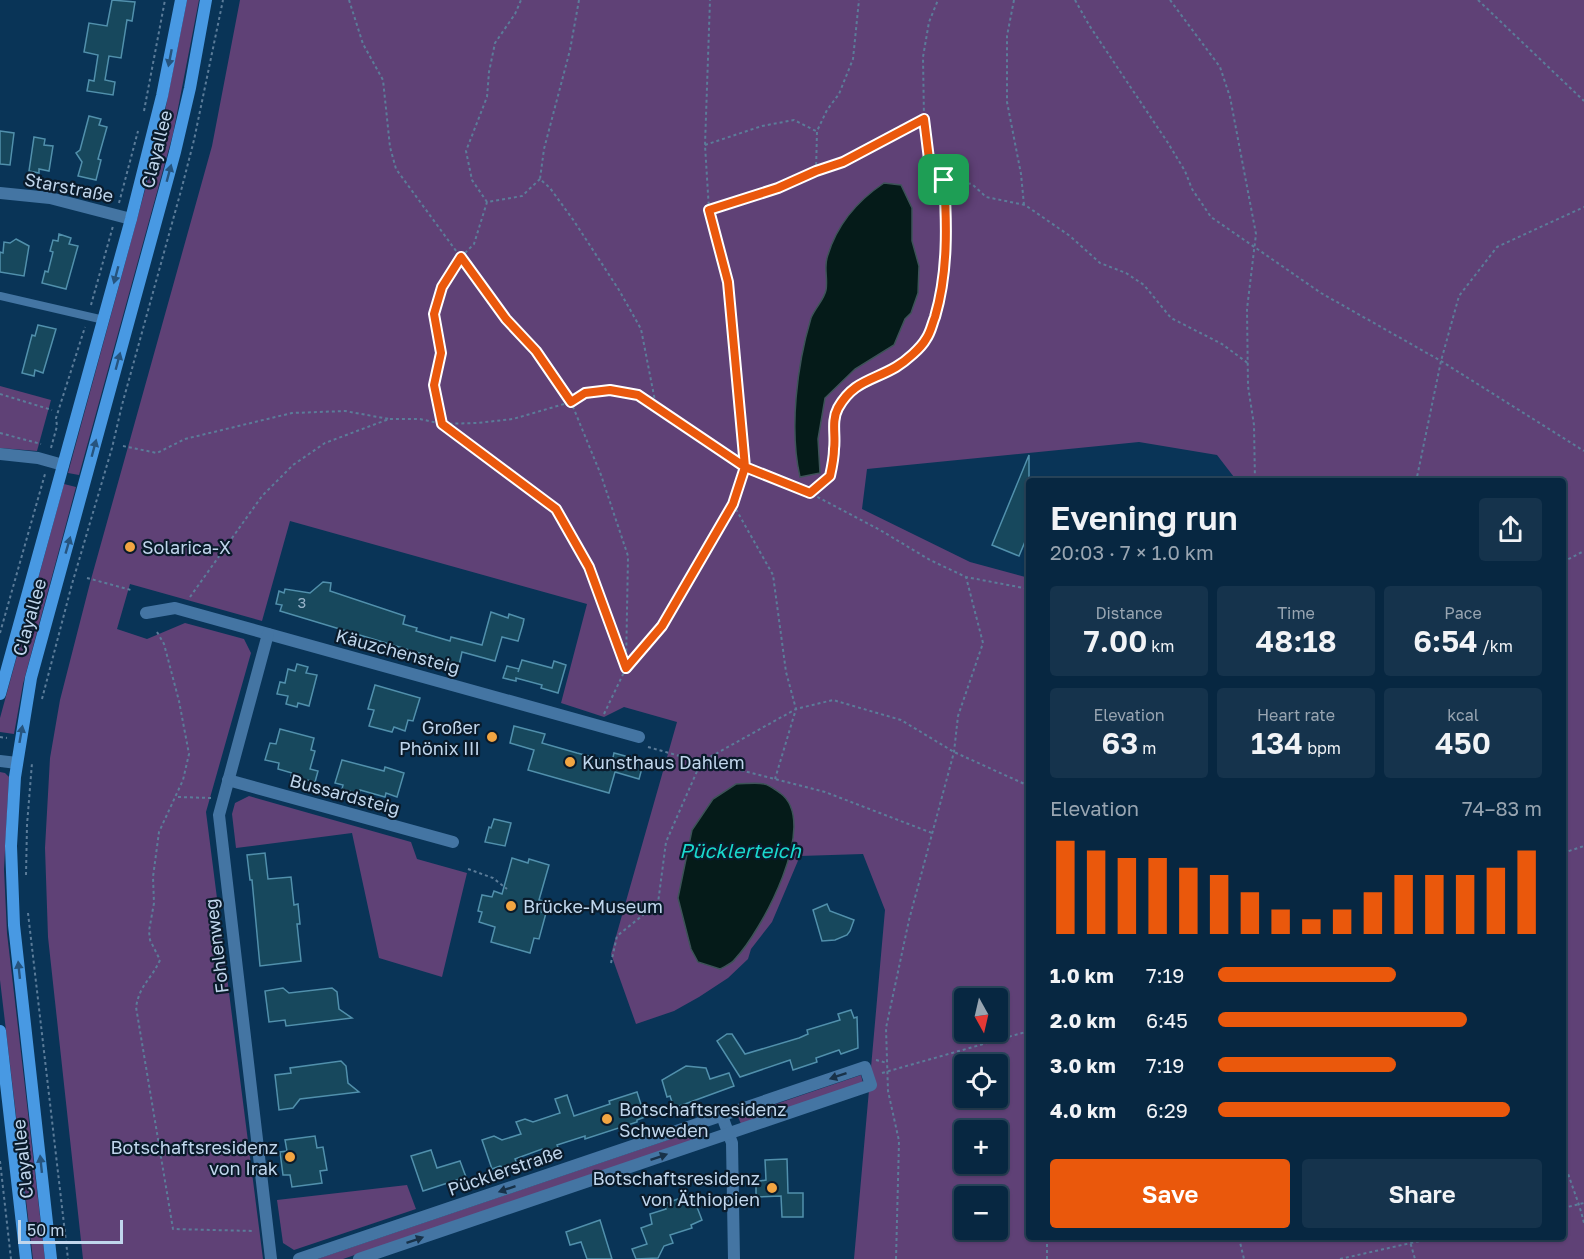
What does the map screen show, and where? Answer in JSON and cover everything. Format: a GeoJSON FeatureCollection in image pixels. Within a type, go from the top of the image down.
{"type":"FeatureCollection","features":[{"type":"Feature","properties":{"kind":"main road","name":"Clayallee"},"geometry":{"type":"LineString","coordinates":[[0,694],[131,219],[162,96],[181,0]]}},
{"type":"Feature","properties":{"kind":"main road","name":"Clayallee"},"geometry":{"type":"LineString","coordinates":[[51,1259],[14,926],[11,846],[17,764],[31,678],[175,152],[190,88],[206,0]]}},
{"type":"Feature","properties":{"kind":"main road","name":"Clayallee"},"geometry":{"type":"LineString","coordinates":[[0,1031],[26,1259]]}},
{"type":"Feature","properties":{"kind":"street","name":"Starstraße"},"geometry":{"type":"LineString","coordinates":[[0,193],[50,198],[131,219]]}},
{"type":"Feature","properties":{"kind":"street"},"geometry":{"type":"LineString","coordinates":[[0,454],[38,458],[63,465]]}},
{"type":"Feature","properties":{"kind":"street","name":"Käuzchensteig"},"geometry":{"type":"LineString","coordinates":[[146,614],[176,608],[639,737]]}},
{"type":"Feature","properties":{"kind":"street","name":"Fohlenweg"},"geometry":{"type":"LineString","coordinates":[[268,634],[219,815],[271,1259]]}},
{"type":"Feature","properties":{"kind":"street"},"geometry":{"type":"LineString","coordinates":[[0,761],[17,764]]}},
{"type":"Feature","properties":{"kind":"street","name":"Bussardsteig"},"geometry":{"type":"LineString","coordinates":[[228,780],[453,842]]}},
{"type":"Feature","properties":{"kind":"street","name":"Pücklerstraße"},"geometry":{"type":"LineString","coordinates":[[299,1259],[865,1067],[871,1085],[359,1259]]}},
{"type":"Feature","properties":{"kind":"street"},"geometry":{"type":"LineString","coordinates":[[722,1116],[732,1143],[734,1259]]}},
{"type":"Feature","properties":{"kind":"lane"},"geometry":{"type":"LineString","coordinates":[[0,296],[104,320]]}},
{"type":"Feature","properties":{"kind":"path"},"geometry":{"type":"LineString","coordinates":[[143,112],[165,0]]}},
{"type":"Feature","properties":{"kind":"path"},"geometry":{"type":"LineString","coordinates":[[41,704],[182,187],[223,0]]}},
{"type":"Feature","properties":{"kind":"path"},"geometry":{"type":"LineString","coordinates":[[349,0],[363,44],[383,80],[390,147],[396,169],[506,319],[536,351],[571,402],[601,475],[628,556],[626,668]]}},
{"type":"Feature","properties":{"kind":"path"},"geometry":{"type":"LineString","coordinates":[[487,202],[472,180],[466,151],[487,97],[495,43],[515,14],[521,0]]}},
{"type":"Feature","properties":{"kind":"path"},"geometry":{"type":"LineString","coordinates":[[487,202],[522,196],[540,179],[544,149],[570,50],[579,0]]}},
{"type":"Feature","properties":{"kind":"path"},"geometry":{"type":"LineString","coordinates":[[602,718],[626,668],[662,626],[733,504],[745,467],[728,282],[709,210],[705,145],[710,0]]}},
{"type":"Feature","properties":{"kind":"path"},"geometry":{"type":"LineString","coordinates":[[816,171],[817,131],[827,110],[839,94],[853,59],[859,0]]}},
{"type":"Feature","properties":{"kind":"path"},"geometry":{"type":"LineString","coordinates":[[810,493],[830,476],[835,447],[834,425],[837,410],[859,383],[898,366],[926,340],[940,298],[945,274],[944,180],[929,159],[924,119],[923,57],[929,22],[938,0]]}},
{"type":"Feature","properties":{"kind":"path"},"geometry":{"type":"LineString","coordinates":[[1014,0],[1007,36],[1007,102],[1021,174],[1024,205]]}},
{"type":"Feature","properties":{"kind":"path"},"geometry":{"type":"LineString","coordinates":[[1075,0],[1089,25],[1168,143],[1185,171],[1192,189],[1211,217],[1321,293],[1441,361],[1584,451]]}},
{"type":"Feature","properties":{"kind":"path"},"geometry":{"type":"LineString","coordinates":[[1170,0],[1220,67],[1230,97],[1256,234],[1247,309],[1248,386],[1254,425],[1255,478]]}},
{"type":"Feature","properties":{"kind":"path"},"geometry":{"type":"LineString","coordinates":[[1478,0],[1584,101]]}},
{"type":"Feature","properties":{"kind":"path"},"geometry":{"type":"LineString","coordinates":[[709,210],[778,188],[843,162],[924,119]]}},
{"type":"Feature","properties":{"kind":"path"},"geometry":{"type":"LineString","coordinates":[[705,145],[762,126],[794,120],[817,131]]}},
{"type":"Feature","properties":{"kind":"path"},"geometry":{"type":"LineString","coordinates":[[122,194],[141,122]]}},
{"type":"Feature","properties":{"kind":"path"},"geometry":{"type":"LineString","coordinates":[[540,179],[550,188],[574,221],[619,290],[641,329],[656,406]]}},
{"type":"Feature","properties":{"kind":"path"},"geometry":{"type":"LineString","coordinates":[[944,180],[972,183],[986,197],[1024,205],[1070,236],[1100,263],[1126,273],[1144,285],[1171,318],[1222,344],[1249,364]]}},
{"type":"Feature","properties":{"kind":"path"},"geometry":{"type":"LineString","coordinates":[[487,202],[474,243],[461,257],[442,287],[434,314],[441,353],[434,385],[442,424],[556,509],[589,567],[626,668]]}},
{"type":"Feature","properties":{"kind":"path"},"geometry":{"type":"LineString","coordinates":[[1417,478],[1441,361],[1459,296],[1497,247],[1584,207]]}},
{"type":"Feature","properties":{"kind":"path"},"geometry":{"type":"LineString","coordinates":[[53,440],[57,426],[56,418],[110,236]]}},
{"type":"Feature","properties":{"kind":"path"},"geometry":{"type":"LineString","coordinates":[[123,446],[157,453],[185,439],[292,413],[345,411],[388,419],[420,419],[442,424],[513,419],[571,402],[585,393],[610,390],[638,395],[745,467],[810,493],[880,530],[930,560],[966,577],[1026,588]]}},
{"type":"Feature","properties":{"kind":"path"},"geometry":{"type":"LineString","coordinates":[[0,394],[52,410]]}},
{"type":"Feature","properties":{"kind":"path"},"geometry":{"type":"LineString","coordinates":[[186,602],[262,496],[293,465],[325,443],[388,419]]}},
{"type":"Feature","properties":{"kind":"path"},"geometry":{"type":"LineString","coordinates":[[0,433],[42,444]]}},
{"type":"Feature","properties":{"kind":"path"},"geometry":{"type":"LineString","coordinates":[[0,633],[42,482]]}},
{"type":"Feature","properties":{"kind":"path"},"geometry":{"type":"LineString","coordinates":[[733,504],[773,575],[786,672],[796,709],[775,779]]}},
{"type":"Feature","properties":{"kind":"path"},"geometry":{"type":"LineString","coordinates":[[1566,560],[1584,551]]}},
{"type":"Feature","properties":{"kind":"path"},"geometry":{"type":"LineString","coordinates":[[896,1259],[899,1141],[888,1091],[886,1028],[909,920],[954,752],[958,716],[983,643],[966,577]]}},
{"type":"Feature","properties":{"kind":"path"},"geometry":{"type":"LineString","coordinates":[[87,578],[131,590]]}},
{"type":"Feature","properties":{"kind":"path"},"geometry":{"type":"LineString","coordinates":[[157,632],[164,644],[179,701],[189,754],[183,780],[159,832],[153,877],[154,903],[149,931],[150,940],[160,960],[143,984],[136,1007],[173,1229],[267,1231]]}},
{"type":"Feature","properties":{"kind":"path"},"geometry":{"type":"LineString","coordinates":[[612,963],[616,936],[658,903],[666,842],[701,762],[796,709],[833,700],[901,720],[954,752],[1026,785]]}},
{"type":"Feature","properties":{"kind":"path"},"geometry":{"type":"LineString","coordinates":[[0,737],[13,739]]}},
{"type":"Feature","properties":{"kind":"path"},"geometry":{"type":"LineString","coordinates":[[656,749],[825,792],[932,833]]}},
{"type":"Feature","properties":{"kind":"path"},"geometry":{"type":"LineString","coordinates":[[27,885],[30,776]]}},
{"type":"Feature","properties":{"kind":"path"},"geometry":{"type":"LineString","coordinates":[[176,797],[210,798]]}},
{"type":"Feature","properties":{"kind":"path"},"geometry":{"type":"LineString","coordinates":[[1566,852],[1584,846]]}},
{"type":"Feature","properties":{"kind":"path"},"geometry":{"type":"LineString","coordinates":[[468,869],[493,878],[507,889]]}},
{"type":"Feature","properties":{"kind":"path"},"geometry":{"type":"LineString","coordinates":[[27,908],[68,1259]]}},
{"type":"Feature","properties":{"kind":"path"},"geometry":{"type":"LineString","coordinates":[[868,1076],[1026,1032]]}},
{"type":"Feature","properties":{"kind":"path"},"geometry":{"type":"LineString","coordinates":[[0,1161],[11,1259]]}},
{"type":"Feature","properties":{"kind":"path"},"geometry":{"type":"LineString","coordinates":[[1566,1170],[1580,1204],[1584,1223]]}},
{"type":"Feature","properties":{"kind":"path"},"geometry":{"type":"LineString","coordinates":[[1566,1207],[1584,1203]]}},
{"type":"Feature","properties":{"kind":"path"},"geometry":{"type":"LineString","coordinates":[[1047,1240],[1047,1259]]}},
{"type":"Feature","properties":{"kind":"path"},"geometry":{"type":"LineString","coordinates":[[1239,1240],[1244,1259]]}},
{"type":"Feature","properties":{"kind":"path"},"geometry":{"type":"LineString","coordinates":[[1410,1240],[1415,1259]]}},
{"type":"Feature","properties":{"kind":"path"},"geometry":{"type":"LineString","coordinates":[[1340,1259],[1424,1240]]}},
{"type":"Feature","properties":{"kind":"shaded area"},"geometry":{"type":"Polygon","coordinates":[[[187,0],[199,0],[173,134],[79,475],[68,473],[161,131],[187,0]]]}},
{"type":"Feature","properties":{"kind":"shaded area"},"geometry":{"type":"Polygon","coordinates":[[[240,0],[1584,0],[1584,1259],[854,1259],[885,910],[863,854],[800,856],[772,922],[751,949],[748,959],[728,978],[699,997],[674,1011],[636,1024],[611,954],[677,722],[624,707],[604,717],[561,703],[587,604],[290,521],[262,621],[130,584],[117,629],[147,639],[185,623],[244,639],[251,653],[206,812],[263,1259],[83,1259],[48,937],[45,848],[50,758],[60,700],[90,583],[212,146],[240,0]]]}},
{"type":"Feature","properties":{"kind":"shaded area"},"geometry":{"type":"Polygon","coordinates":[[[0,386],[51,400],[37,451],[0,448],[0,386]]]}},
{"type":"Feature","properties":{"kind":"shaded area"},"geometry":{"type":"Polygon","coordinates":[[[64,484],[76,487],[23,684],[14,734],[0,732],[0,718],[64,484]]]}},
{"type":"Feature","properties":{"kind":"shaded area"},"geometry":{"type":"Polygon","coordinates":[[[0,772],[9,777],[4,869],[7,933],[45,1259],[33,1259],[0,980],[0,772]]]}},
{"type":"Feature","properties":{"kind":"shaded area"},"geometry":{"type":"Polygon","coordinates":[[[249,796],[411,842],[417,859],[467,873],[442,977],[379,958],[352,833],[236,848],[232,814],[235,803],[249,796]]]}},
{"type":"Feature","properties":{"kind":"shaded area"},"geometry":{"type":"Polygon","coordinates":[[[861,1075],[863,1083],[741,1124],[738,1117],[861,1075]]]}},
{"type":"Feature","properties":{"kind":"shaded area"},"geometry":{"type":"Polygon","coordinates":[[[706,1127],[709,1129],[709,1135],[343,1259],[317,1259],[706,1127]]]}},
{"type":"Feature","properties":{"kind":"shaded area"},"geometry":{"type":"Polygon","coordinates":[[[407,1185],[416,1209],[294,1250],[283,1243],[277,1200],[407,1185]]]}},
{"type":"Feature","properties":{"kind":"water"},"geometry":{"type":"Polygon","coordinates":[[[884,183],[901,185],[912,208],[912,241],[919,266],[918,293],[911,313],[905,319],[894,345],[855,369],[825,398],[818,439],[820,473],[800,477],[795,439],[798,376],[811,318],[826,290],[827,258],[836,235],[849,215],[856,206],[884,183]]]}},
{"type":"Feature","properties":{"kind":"water","name":"Pücklerteich"},"geometry":{"type":"Polygon","coordinates":[[[736,784],[764,784],[780,793],[791,807],[794,827],[791,851],[783,877],[759,926],[732,962],[720,969],[698,962],[691,949],[678,898],[692,830],[713,799],[736,784]]]}},
{"type":"Feature","properties":{"kind":"building"},"geometry":{"type":"Polygon","coordinates":[[[112,0],[135,2],[132,21],[127,20],[121,58],[109,56],[105,80],[115,82],[113,95],[87,91],[89,80],[94,81],[98,55],[84,52],[89,23],[107,26],[112,0]]]}},
{"type":"Feature","properties":{"kind":"building"},"geometry":{"type":"Polygon","coordinates":[[[89,116],[101,119],[99,125],[107,127],[98,159],[101,160],[96,180],[78,176],[82,162],[76,153],[80,150],[89,116]]]}},
{"type":"Feature","properties":{"kind":"building"},"geometry":{"type":"Polygon","coordinates":[[[0,131],[14,133],[10,165],[0,164],[0,131]]]}},
{"type":"Feature","properties":{"kind":"building"},"geometry":{"type":"Polygon","coordinates":[[[34,137],[45,139],[44,145],[53,146],[49,171],[39,169],[39,173],[29,171],[34,137]]]}},
{"type":"Feature","properties":{"kind":"building"},"geometry":{"type":"Polygon","coordinates":[[[59,234],[71,238],[69,244],[78,246],[66,289],[42,283],[45,271],[48,272],[53,252],[50,251],[53,240],[58,241],[59,234]]]}},
{"type":"Feature","properties":{"kind":"building"},"geometry":{"type":"Polygon","coordinates":[[[16,239],[29,246],[24,276],[0,272],[0,252],[3,253],[4,242],[10,243],[16,239]]]}},
{"type":"Feature","properties":{"kind":"building"},"geometry":{"type":"Polygon","coordinates":[[[38,325],[56,329],[43,373],[35,370],[34,376],[22,373],[32,335],[35,336],[38,325]]]}},
{"type":"Feature","properties":{"kind":"building"},"geometry":{"type":"Polygon","coordinates":[[[1029,455],[1029,478],[1026,478],[1026,539],[1019,556],[992,545],[1029,455]]]}},
{"type":"Feature","properties":{"kind":"building"},"geometry":{"type":"Polygon","coordinates":[[[323,582],[331,583],[330,591],[405,616],[403,624],[417,628],[416,631],[450,641],[451,637],[482,645],[491,612],[508,618],[509,614],[524,619],[518,641],[502,637],[495,661],[462,652],[459,665],[280,611],[282,605],[276,604],[279,591],[284,593],[285,589],[310,593],[323,582]]]}},
{"type":"Feature","properties":{"kind":"building"},"geometry":{"type":"Polygon","coordinates":[[[522,660],[552,668],[554,661],[566,665],[558,693],[541,688],[542,685],[516,678],[516,681],[503,678],[507,666],[519,669],[522,660]]]}},
{"type":"Feature","properties":{"kind":"building"},"geometry":{"type":"Polygon","coordinates":[[[297,664],[308,667],[306,673],[317,675],[309,706],[298,703],[297,707],[286,704],[288,696],[277,694],[280,682],[285,683],[288,669],[295,671],[297,664]]]}},
{"type":"Feature","properties":{"kind":"building"},"geometry":{"type":"Polygon","coordinates":[[[375,685],[420,698],[413,721],[408,720],[405,731],[394,727],[392,732],[369,726],[374,710],[368,709],[375,685]]]}},
{"type":"Feature","properties":{"kind":"building","name":"Kunsthaus Dahlem"},"geometry":{"type":"Polygon","coordinates":[[[514,726],[545,734],[542,743],[577,753],[612,762],[614,753],[644,761],[639,779],[615,772],[609,793],[528,770],[534,750],[510,743],[514,726]]]}},
{"type":"Feature","properties":{"kind":"building"},"geometry":{"type":"Polygon","coordinates":[[[280,729],[314,738],[311,750],[315,751],[310,769],[318,771],[315,782],[291,776],[292,773],[278,769],[279,763],[265,760],[270,743],[276,744],[280,729]]]}},
{"type":"Feature","properties":{"kind":"building"},"geometry":{"type":"Polygon","coordinates":[[[342,760],[384,771],[385,767],[404,773],[397,797],[386,793],[385,797],[360,790],[359,794],[342,789],[343,785],[335,783],[342,760]]]}},
{"type":"Feature","properties":{"kind":"building"},"geometry":{"type":"Polygon","coordinates":[[[494,819],[511,823],[505,846],[485,842],[494,819]]]}},
{"type":"Feature","properties":{"kind":"building"},"geometry":{"type":"Polygon","coordinates":[[[265,853],[268,879],[291,877],[294,905],[298,904],[300,924],[297,924],[301,961],[260,966],[252,880],[250,880],[247,855],[265,853]]]}},
{"type":"Feature","properties":{"kind":"building","name":"Brücke-Museum"},"geometry":{"type":"Polygon","coordinates":[[[512,858],[528,863],[529,859],[549,865],[539,900],[544,901],[541,912],[546,913],[539,939],[534,938],[530,953],[491,942],[495,927],[479,922],[482,912],[478,911],[482,895],[492,897],[494,891],[502,894],[512,858]]]}},
{"type":"Feature","properties":{"kind":"building"},"geometry":{"type":"Polygon","coordinates":[[[827,904],[830,911],[854,920],[847,935],[835,940],[822,941],[813,910],[827,904]]]}},
{"type":"Feature","properties":{"kind":"building"},"geometry":{"type":"Polygon","coordinates":[[[283,988],[289,993],[332,988],[337,992],[339,1009],[352,1018],[286,1026],[285,1020],[269,1022],[265,991],[283,988]]]}},
{"type":"Feature","properties":{"kind":"building"},"geometry":{"type":"Polygon","coordinates":[[[851,1010],[854,1018],[857,1017],[858,1048],[841,1054],[839,1050],[816,1058],[817,1062],[793,1070],[790,1060],[740,1077],[717,1041],[727,1034],[732,1034],[745,1054],[799,1038],[808,1034],[807,1030],[840,1020],[838,1014],[851,1010]]]}},
{"type":"Feature","properties":{"kind":"building"},"geometry":{"type":"Polygon","coordinates":[[[341,1061],[346,1066],[348,1083],[359,1092],[300,1099],[293,1108],[279,1110],[275,1075],[291,1073],[290,1068],[341,1061]]]}},
{"type":"Feature","properties":{"kind":"building"},"geometry":{"type":"Polygon","coordinates":[[[686,1066],[706,1068],[710,1079],[729,1073],[734,1086],[674,1108],[670,1096],[667,1097],[662,1080],[686,1066]]]}},
{"type":"Feature","properties":{"kind":"building"},"geometry":{"type":"Polygon","coordinates":[[[637,1092],[645,1117],[637,1122],[585,1139],[585,1136],[557,1145],[559,1150],[548,1153],[542,1149],[515,1159],[517,1164],[492,1169],[482,1140],[494,1136],[502,1140],[521,1134],[516,1122],[525,1119],[533,1122],[560,1113],[555,1099],[567,1095],[574,1116],[637,1092]]]}},
{"type":"Feature","properties":{"kind":"building"},"geometry":{"type":"Polygon","coordinates":[[[315,1136],[317,1148],[323,1147],[327,1170],[320,1171],[322,1183],[292,1187],[290,1175],[283,1175],[280,1152],[287,1151],[285,1140],[315,1136]]]}},
{"type":"Feature","properties":{"kind":"building"},"geometry":{"type":"Polygon","coordinates":[[[431,1150],[437,1168],[460,1161],[466,1177],[423,1191],[411,1156],[431,1150]]]}},
{"type":"Feature","properties":{"kind":"building","name":"Botschaftsresidenz von Äthiopien"},"geometry":{"type":"Polygon","coordinates":[[[787,1159],[788,1193],[803,1193],[803,1217],[782,1217],[781,1196],[756,1197],[756,1184],[766,1180],[765,1160],[787,1159]]]}},
{"type":"Feature","properties":{"kind":"building"},"geometry":{"type":"Polygon","coordinates":[[[692,1194],[702,1220],[691,1225],[692,1228],[670,1235],[673,1243],[664,1246],[658,1258],[636,1259],[632,1249],[647,1244],[641,1228],[652,1224],[650,1214],[666,1209],[664,1204],[692,1194]]]}},
{"type":"Feature","properties":{"kind":"building"},"geometry":{"type":"Polygon","coordinates":[[[600,1220],[612,1259],[587,1259],[581,1242],[570,1245],[566,1232],[600,1220]]]}},
{"type":"Feature","properties":{"kind":"place","name":"Solarica-X"},"geometry":{"type":"Point","coordinates":[130,547]}},
{"type":"Feature","properties":{"kind":"place","name":"Großer Phönix III"},"geometry":{"type":"Point","coordinates":[492,737]}},
{"type":"Feature","properties":{"kind":"place","name":"Kunsthaus Dahlem"},"geometry":{"type":"Point","coordinates":[570,762]}},
{"type":"Feature","properties":{"kind":"place","name":"Brücke-Museum"},"geometry":{"type":"Point","coordinates":[511,906]}},
{"type":"Feature","properties":{"kind":"place","name":"Botschaftsresidenz Schweden"},"geometry":{"type":"Point","coordinates":[607,1119]}},
{"type":"Feature","properties":{"kind":"place","name":"Botschaftsresidenz von Irak"},"geometry":{"type":"Point","coordinates":[290,1157]}},
{"type":"Feature","properties":{"kind":"place","name":"Botschaftsresidenz von Äthiopien"},"geometry":{"type":"Point","coordinates":[772,1188]}},
{"type":"Feature","properties":{"kind":"route"},"geometry":{"type":"LineString","coordinates":[[944,180],[929,159],[924,119],[843,162],[778,188],[709,210],[728,282],[745,467],[733,504],[662,626],[626,668],[589,567],[556,509],[442,424],[434,385],[441,353],[434,314],[442,287],[461,257],[506,319],[536,351],[571,402],[585,393],[610,390],[638,395],[745,467],[810,493],[830,476],[835,447],[834,425],[837,410],[846,397],[859,383],[898,366],[926,340],[931,330],[945,274],[944,180]]}}]}
